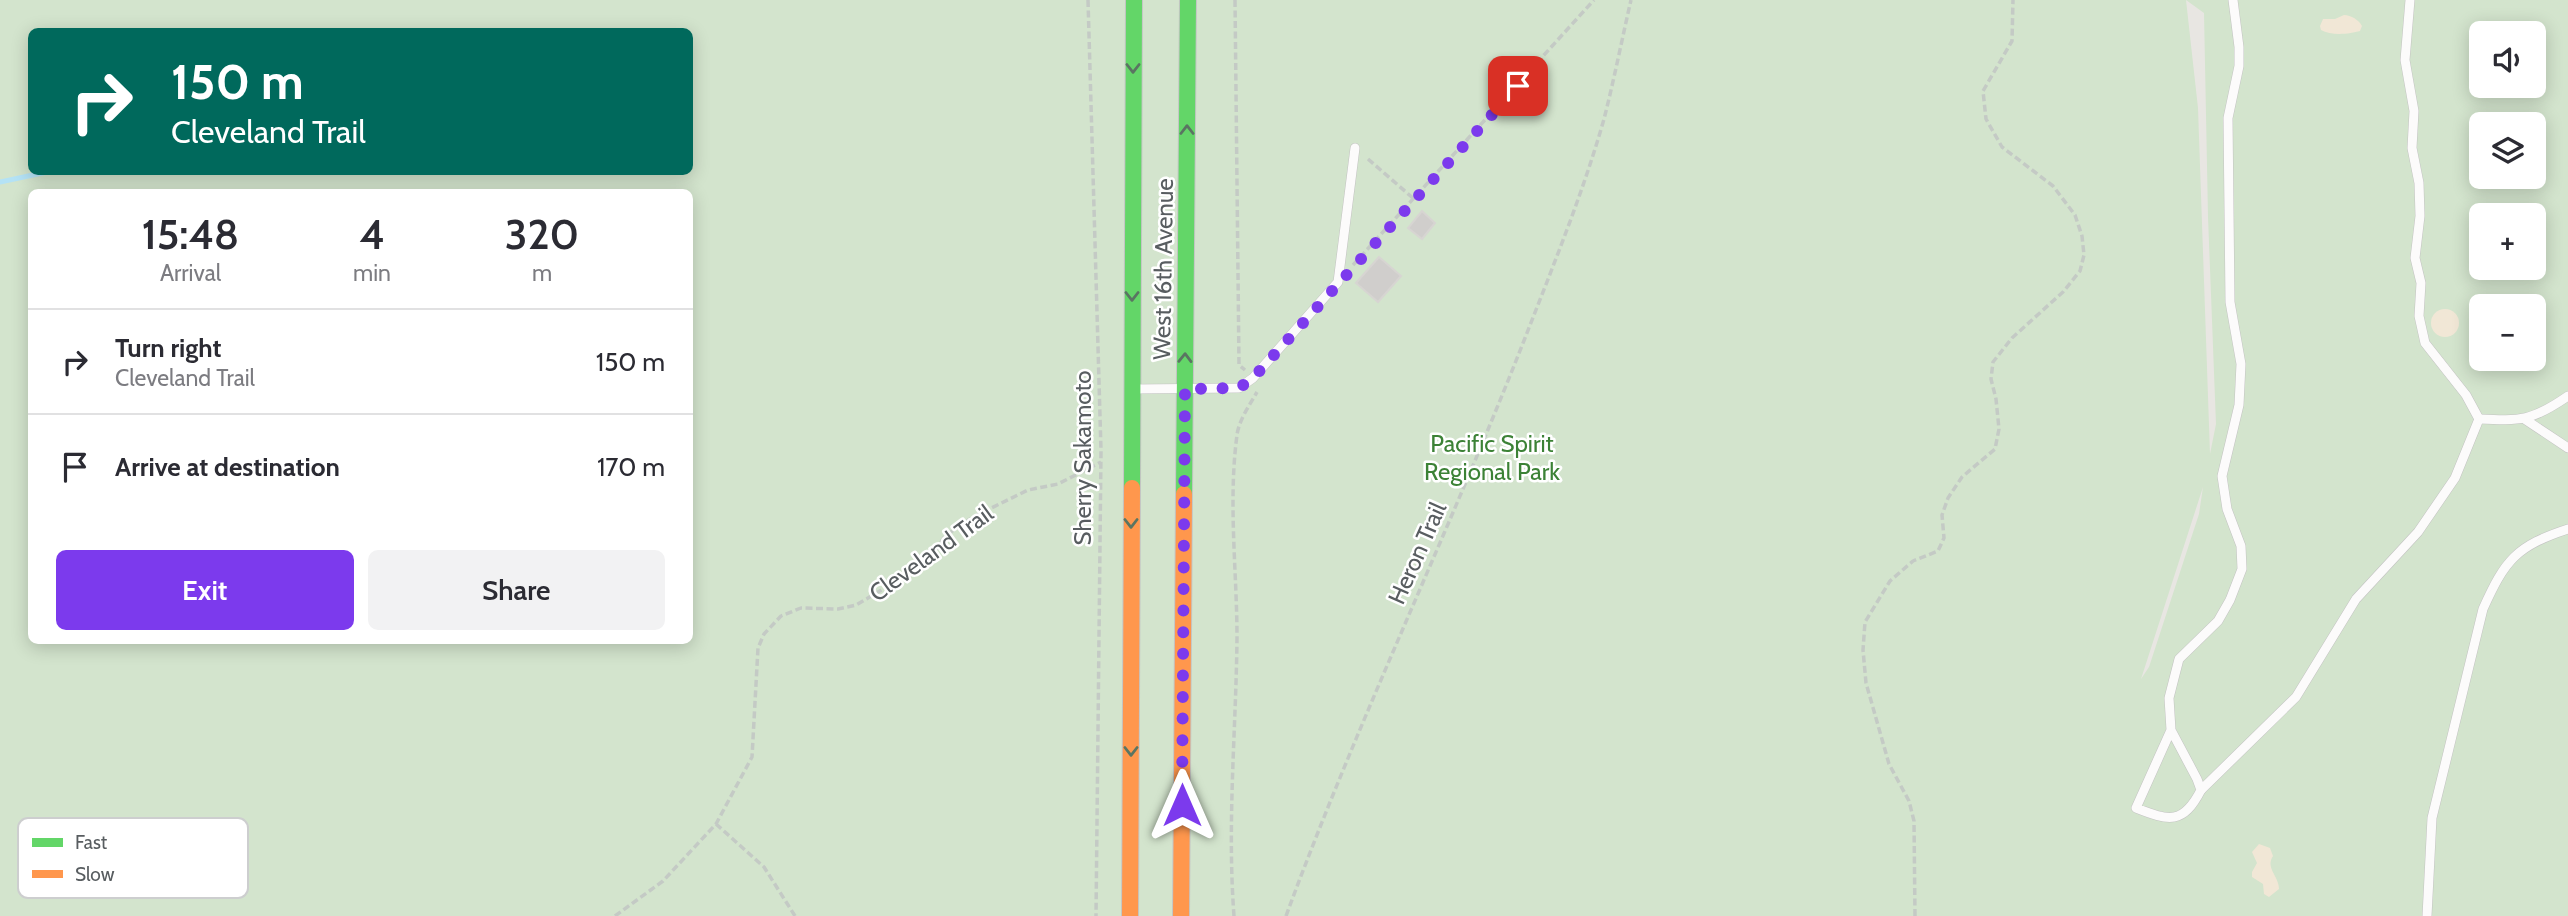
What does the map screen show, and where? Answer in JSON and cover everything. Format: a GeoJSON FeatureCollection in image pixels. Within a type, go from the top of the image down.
{"type":"FeatureCollection","features":[{"type":"Feature","properties":{"kind":"main road","name":"West 16th Avenue"},"geometry":{"type":"LineString","coordinates":[[1130,916],[1134,0]]}},
{"type":"Feature","properties":{"kind":"main road","name":"West 16th Avenue"},"geometry":{"type":"LineString","coordinates":[[1181,916],[1188,0]]}},
{"type":"Feature","properties":{"kind":"lane"},"geometry":{"type":"LineString","coordinates":[[2201,790],[2171,730],[2169,698],[2179,659],[2218,621],[2242,569],[2241,545],[2227,509],[2222,476],[2239,405],[2241,364],[2230,302],[2228,118],[2239,66],[2233,0]]}},
{"type":"Feature","properties":{"kind":"lane"},"geometry":{"type":"LineString","coordinates":[[2410,0],[2405,60],[2414,111],[2412,148],[2419,183],[2420,216],[2415,258],[2421,283],[2419,316],[2425,343],[2466,395],[2479,419]]}},
{"type":"Feature","properties":{"kind":"lane"},"geometry":{"type":"LineString","coordinates":[[1132,390],[1239,388],[1253,378],[1338,282],[1355,148]]}},
{"type":"Feature","properties":{"kind":"lane"},"geometry":{"type":"LineString","coordinates":[[2479,419],[2526,420],[2568,396]]}},
{"type":"Feature","properties":{"kind":"lane"},"geometry":{"type":"LineString","coordinates":[[2171,730],[2136,808],[2167,818],[2178,818],[2192,807],[2201,790],[2296,697],[2356,599],[2418,532],[2455,478],[2479,419]]}},
{"type":"Feature","properties":{"kind":"lane"},"geometry":{"type":"LineString","coordinates":[[2526,420],[2568,449]]}},
{"type":"Feature","properties":{"kind":"lane"},"geometry":{"type":"LineString","coordinates":[[2427,916],[2432,818],[2483,609],[2499,576],[2518,551],[2543,537],[2568,528]]}},
{"type":"Feature","properties":{"kind":"path","name":"Sherry Sakamoto"},"geometry":{"type":"LineString","coordinates":[[1088,0],[1101,462],[1096,916]]}},
{"type":"Feature","properties":{"kind":"path"},"geometry":{"type":"LineString","coordinates":[[1235,0],[1239,365],[1246,371]]}},
{"type":"Feature","properties":{"kind":"path"},"geometry":{"type":"LineString","coordinates":[[1338,282],[1594,0]]}},
{"type":"Feature","properties":{"kind":"path","name":"Heron Trail"},"geometry":{"type":"LineString","coordinates":[[1286,916],[1330,799],[1401,629],[1478,460],[1571,218],[1603,120],[1631,0]]}},
{"type":"Feature","properties":{"kind":"path"},"geometry":{"type":"LineString","coordinates":[[1915,916],[1914,821],[1909,802],[1889,764],[1866,683],[1863,650],[1866,622],[1889,581],[1913,561],[1938,551],[1944,538],[1942,515],[1948,498],[1962,477],[1995,449],[1999,429],[1997,399],[1991,379],[1993,362],[2012,338],[2063,292],[2080,271],[2084,255],[2082,236],[2075,215],[2053,186],[2002,147],[1986,119],[1983,91],[2012,40],[2013,0]]}},
{"type":"Feature","properties":{"kind":"path"},"geometry":{"type":"LineString","coordinates":[[1355,148],[1414,199]]}},
{"type":"Feature","properties":{"kind":"path"},"geometry":{"type":"LineString","coordinates":[[1234,916],[1230,796],[1236,652],[1234,492],[1237,433],[1242,417],[1259,387]]}},
{"type":"Feature","properties":{"kind":"path","name":"Cleveland Trail"},"geometry":{"type":"LineString","coordinates":[[615,916],[663,881],[716,824],[752,757],[758,648],[764,635],[781,616],[801,608],[838,609],[856,605],[907,575],[932,556],[946,536],[973,517],[1028,489],[1058,484],[1101,462]]}},
{"type":"Feature","properties":{"kind":"path"},"geometry":{"type":"LineString","coordinates":[[716,824],[764,867],[795,916]]}},
{"type":"Feature","properties":{"kind":"green space","name":"Pacific Spirit Regional Park"},"geometry":{"type":"Polygon","coordinates":[[[0,0],[2186,0],[2568,0],[2568,916],[0,916],[0,0]],[[2186,0],[2198,108],[2210,454],[2216,424],[2204,13],[2186,0]],[[2203,487],[2141,679],[2149,667],[2199,514],[2203,487]]]}},
{"type":"Feature","properties":{"kind":"sand"},"geometry":{"type":"Polygon","coordinates":[[[2344,15],[2359,22],[2362,26],[2360,31],[2335,34],[2321,30],[2323,19],[2335,19],[2344,15]]]}},
{"type":"Feature","properties":{"kind":"sand"},"geometry":{"type":"Polygon","coordinates":[[[2445,309],[2455,313],[2459,323],[2455,333],[2445,337],[2435,333],[2431,323],[2435,313],[2445,309]]]}},
{"type":"Feature","properties":{"kind":"sand"},"geometry":{"type":"Polygon","coordinates":[[[2259,844],[2270,848],[2273,856],[2271,868],[2279,889],[2269,897],[2264,894],[2263,884],[2252,877],[2257,863],[2252,852],[2259,844]]]}},
{"type":"Feature","properties":{"kind":"building"},"geometry":{"type":"Polygon","coordinates":[[[1422,211],[1435,223],[1422,239],[1408,228],[1422,211]]]}},
{"type":"Feature","properties":{"kind":"building"},"geometry":{"type":"Polygon","coordinates":[[[1379,257],[1401,276],[1378,302],[1356,283],[1379,257]]]}},
{"type":"Feature","properties":{"kind":"waterway"},"geometry":{"type":"LineString","coordinates":[[0,182],[33,175]]}},
{"type":"Feature","properties":{"kind":"traffic: fast"},"geometry":{"type":"LineString","coordinates":[[1132,488],[1134,0]]}},
{"type":"Feature","properties":{"kind":"traffic: fast"},"geometry":{"type":"LineString","coordinates":[[1184,494],[1188,0]]}},
{"type":"Feature","properties":{"kind":"traffic: slow"},"geometry":{"type":"LineString","coordinates":[[1130,916],[1132,488]]}},
{"type":"Feature","properties":{"kind":"traffic: slow"},"geometry":{"type":"LineString","coordinates":[[1181,916],[1184,494]]}},
{"type":"Feature","properties":{"kind":"route"},"geometry":{"type":"LineString","coordinates":[[1182,805],[1185,389],[1239,388],[1253,378],[1518,86]]}}]}
